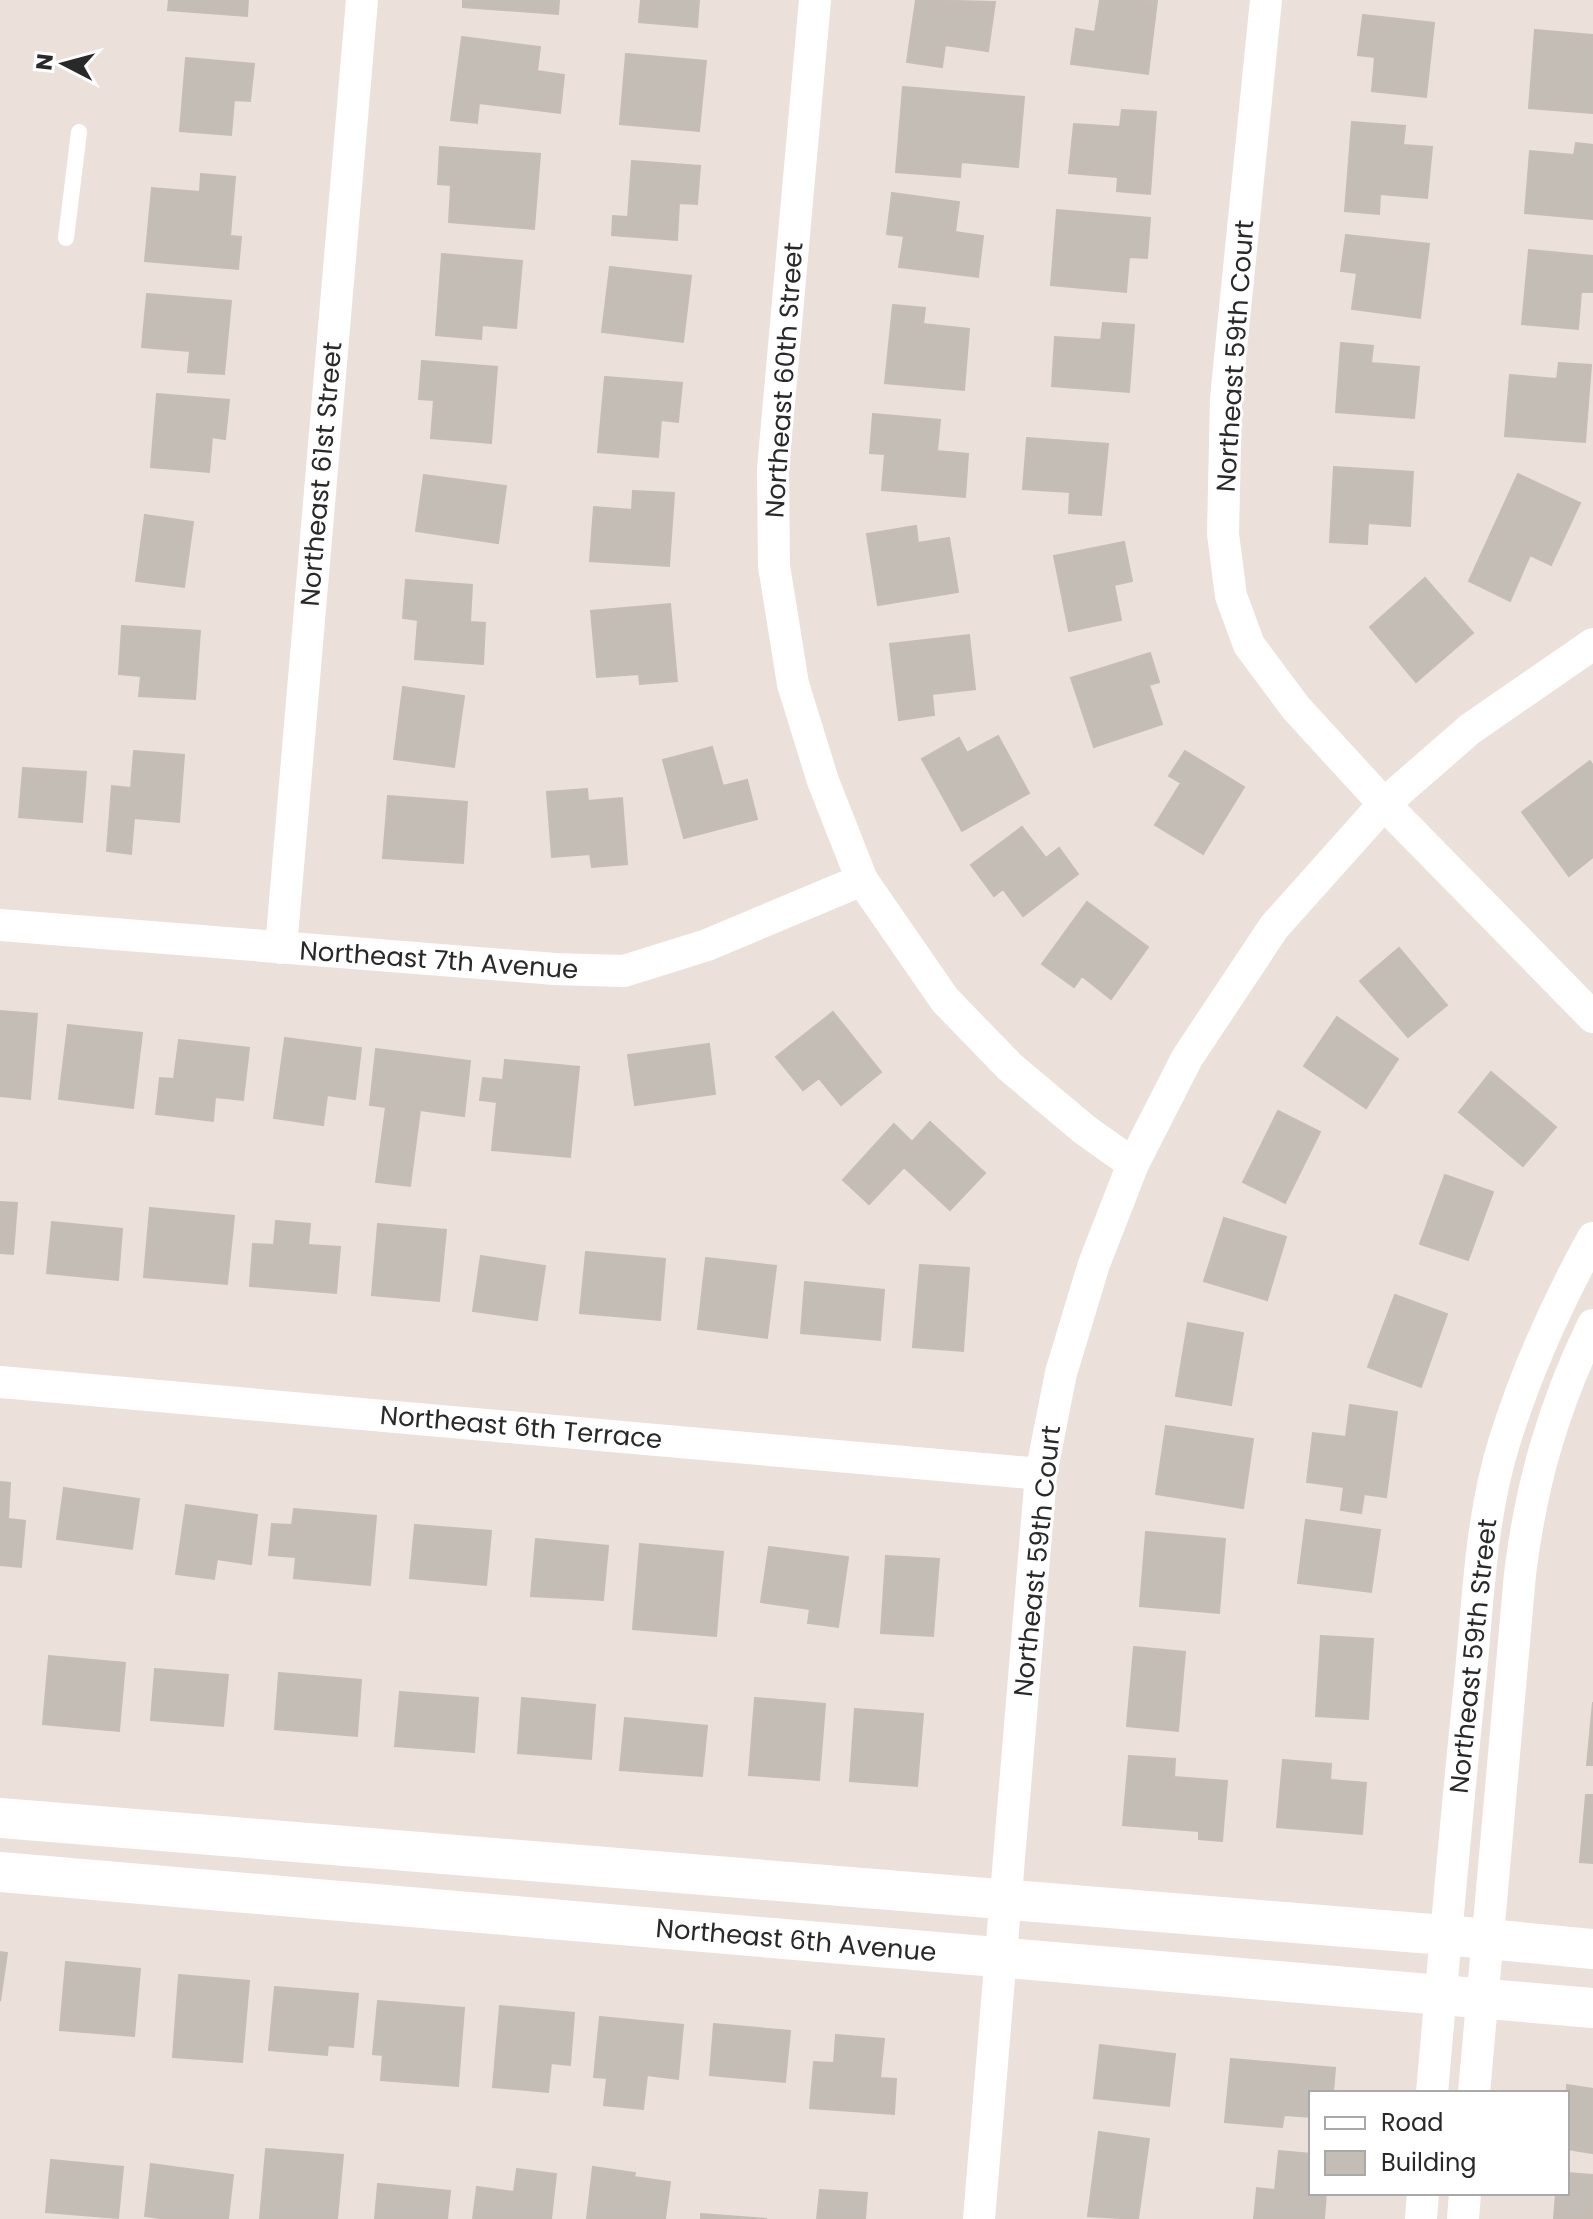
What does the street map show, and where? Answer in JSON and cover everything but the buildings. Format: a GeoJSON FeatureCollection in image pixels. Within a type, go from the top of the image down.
{"type":"FeatureCollection","features":[{"type":"Feature","properties":{"kind":"street","name":"Northeast 61st Street"},"geometry":{"type":"LineString","coordinates":[[281,948],[362,0]]}},
{"type":"Feature","properties":{"kind":"street","name":"Northeast 60th Street"},"geometry":{"type":"LineString","coordinates":[[815,0],[773,469],[774,566],[793,684],[823,781],[862,880],[945,1000],[1010,1067],[1085,1130],[1133,1164]]}},
{"type":"Feature","properties":{"kind":"street","name":"Northeast 59th Court"},"geometry":{"type":"LineString","coordinates":[[1266,0],[1226,398],[1223,534],[1231,596],[1249,645],[1296,708],[1384,804],[1593,1017]]}},
{"type":"Feature","properties":{"kind":"street"},"geometry":{"type":"LineString","coordinates":[[1384,804],[1470,729],[1593,644]]}},
{"type":"Feature","properties":{"kind":"street","name":"Northeast 59th Court"},"geometry":{"type":"LineString","coordinates":[[979,2219],[1041,1474],[1061,1373],[1094,1264],[1133,1164],[1187,1058],[1274,927],[1384,804]]}},
{"type":"Feature","properties":{"kind":"street","name":"Northeast 7th Avenue"},"geometry":{"type":"LineString","coordinates":[[0,925],[555,969],[624,971],[707,945],[862,880]]}},
{"type":"Feature","properties":{"kind":"street","name":"Northeast 59th Street"},"geometry":{"type":"LineString","coordinates":[[1432,2091],[1444,1935],[1486,1520],[1504,1444],[1530,1374],[1560,1297],[1593,1238]]}},
{"type":"Feature","properties":{"kind":"street","name":"Northeast 59th Street"},"geometry":{"type":"LineString","coordinates":[[1474,2091],[1528,1512],[1538,1468],[1557,1412],[1593,1325]]}},
{"type":"Feature","properties":{"kind":"street","name":"Northeast 6th Terrace"},"geometry":{"type":"LineString","coordinates":[[0,1382],[1041,1474]]}},
{"type":"Feature","properties":{"kind":"street"},"geometry":{"type":"LineString","coordinates":[[0,1818],[1593,1949]]}},
{"type":"Feature","properties":{"kind":"street","name":"Northeast 6th Avenue"},"geometry":{"type":"LineString","coordinates":[[0,1872],[1593,2008]]}},
{"type":"Feature","properties":{"kind":"street"},"geometry":{"type":"LineString","coordinates":[[1421,2219],[1423,2195]]}},
{"type":"Feature","properties":{"kind":"street"},"geometry":{"type":"LineString","coordinates":[[1463,2219],[1465,2195]]}},
{"type":"Feature","properties":{"kind":"lane"},"geometry":{"type":"LineString","coordinates":[[66,238],[79,132]]}}]}
